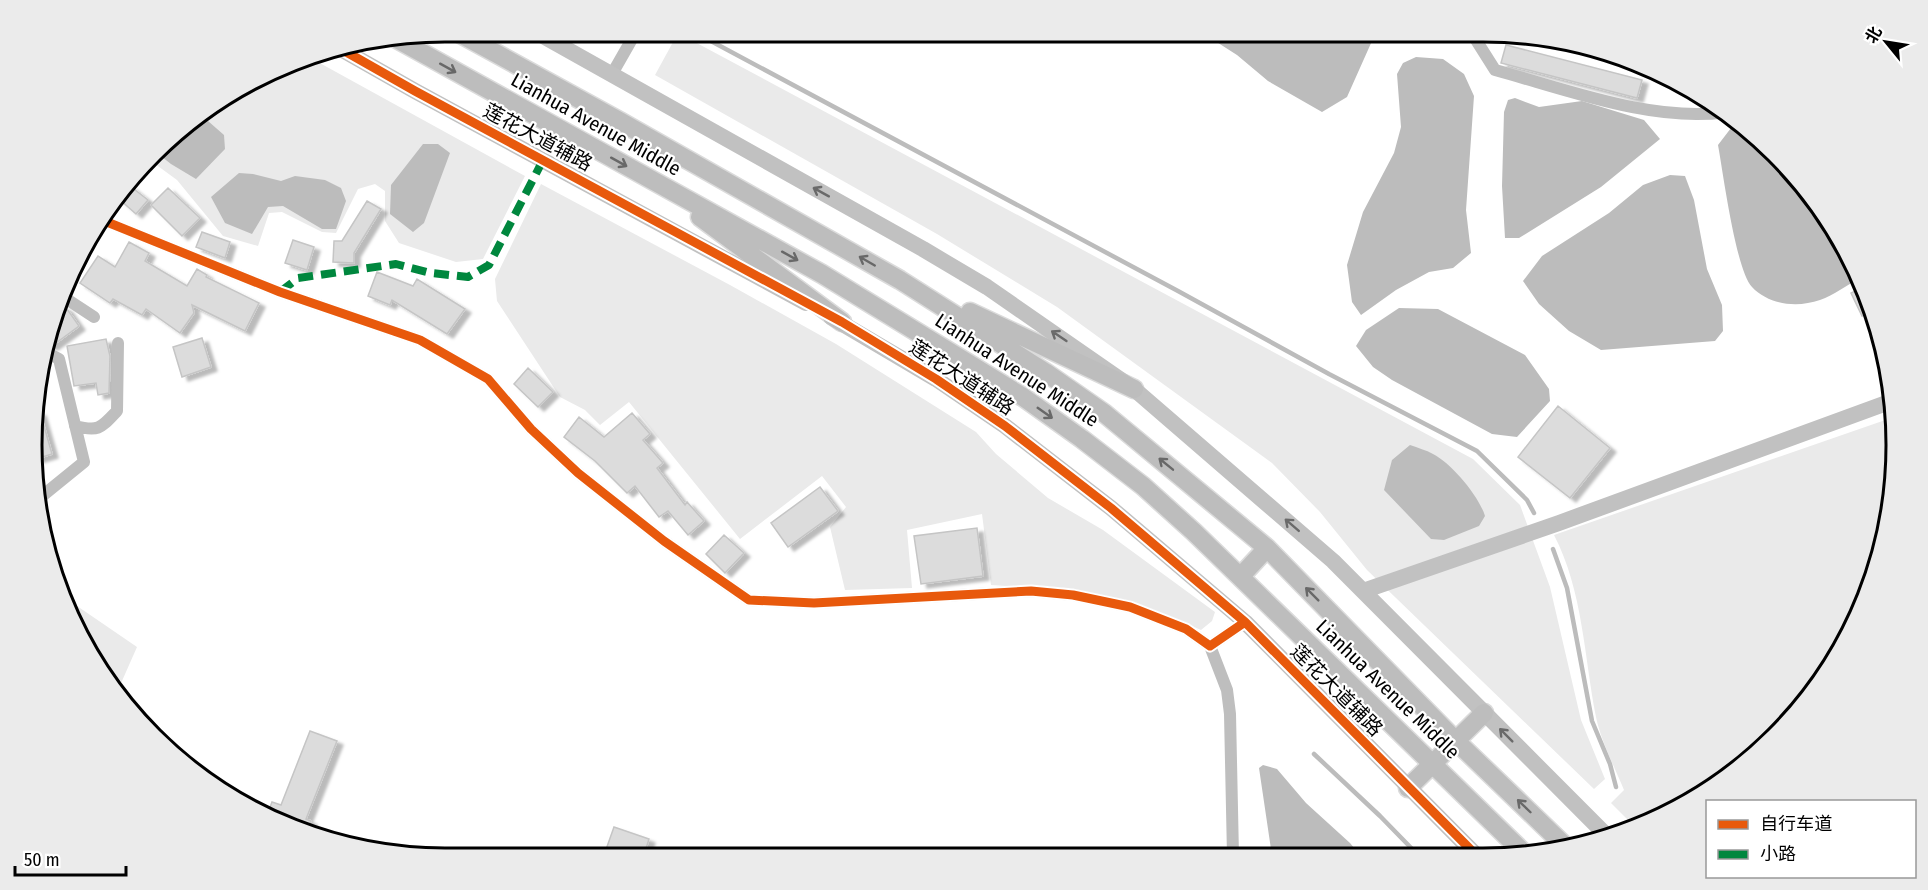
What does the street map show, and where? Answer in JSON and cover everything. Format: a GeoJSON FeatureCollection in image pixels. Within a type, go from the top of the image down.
{"type":"FeatureCollection","features":[{"type":"Feature","properties":{"kind":"main road","name":"Lianhua Avenue Middle"},"geometry":{"type":"LineString","coordinates":[[475,42],[900,280],[1045,372],[1104,413],[1267,548],[1456,741],[1559,841]]}},
{"type":"Feature","properties":{"kind":"main road"},"geometry":{"type":"LineString","coordinates":[[479,42],[488,49]]}},
{"type":"Feature","properties":{"kind":"main road","name":"Lianhua Avenue Middle"},"geometry":{"type":"LineString","coordinates":[[406,44],[822,274],[1023,397],[1082,439],[1143,486],[1241,576],[1517,846]]}},
{"type":"Feature","properties":{"kind":"main road"},"geometry":{"type":"LineString","coordinates":[[646,177],[842,322]]}},
{"type":"Feature","properties":{"kind":"main road"},"geometry":{"type":"LineString","coordinates":[[900,280],[1134,389]]}},
{"type":"Feature","properties":{"kind":"main road"},"geometry":{"type":"LineString","coordinates":[[1241,576],[1267,548]]}},
{"type":"Feature","properties":{"kind":"main road"},"geometry":{"type":"LineString","coordinates":[[1408,788],[1484,713]]}},
{"type":"Feature","properties":{"kind":"street"},"geometry":{"type":"LineString","coordinates":[[554,42],[987,287],[1134,389],[1333,561],[1601,830]]}},
{"type":"Feature","properties":{"kind":"street"},"geometry":{"type":"LineString","coordinates":[[612,74],[630,42]]}},
{"type":"Feature","properties":{"kind":"street"},"geometry":{"type":"LineString","coordinates":[[1477,42],[1495,70],[1636,108],[1713,114]]}},
{"type":"Feature","properties":{"kind":"street","name":"莲花大道辅路"},"geometry":{"type":"LineString","coordinates":[[350,54],[842,322],[936,380],[1013,432],[1111,508],[1245,622],[1469,848]]}},
{"type":"Feature","properties":{"kind":"street"},"geometry":{"type":"LineString","coordinates":[[109,223],[280,292],[420,340],[488,379],[531,429],[578,473],[664,541],[749,600],[813,603],[1031,591],[1130,607],[1186,629],[1210,646],[1227,690],[1230,714],[1233,848]]}},
{"type":"Feature","properties":{"kind":"street"},"geometry":{"type":"LineString","coordinates":[[69,301],[94,317]]}},
{"type":"Feature","properties":{"kind":"street"},"geometry":{"type":"LineString","coordinates":[[75,426],[90,430],[102,427],[117,411],[117,343]]}},
{"type":"Feature","properties":{"kind":"street"},"geometry":{"type":"LineString","coordinates":[[45,494],[84,462],[59,359],[53,356]]}},
{"type":"Feature","properties":{"kind":"street"},"geometry":{"type":"LineString","coordinates":[[1363,591],[1559,523],[1884,403]]}},
{"type":"Feature","properties":{"kind":"street"},"geometry":{"type":"LineString","coordinates":[[1210,646],[1245,622]]}},
{"type":"Feature","properties":{"kind":"shaded area"},"geometry":{"type":"Polygon","coordinates":[[[673,42],[695,42],[1473,459],[1520,505],[1550,587],[1581,720],[1605,779],[1594,789],[1367,570],[1320,512],[1272,463],[1057,307],[937,234],[655,75],[673,42]]]}},
{"type":"Feature","properties":{"kind":"shaded area"},"geometry":{"type":"Polygon","coordinates":[[[1217,42],[1372,42],[1347,97],[1322,112],[1268,81],[1237,55],[1217,42]]]}},
{"type":"Feature","properties":{"kind":"shaded area"},"geometry":{"type":"Polygon","coordinates":[[[1416,57],[1443,59],[1464,74],[1474,96],[1466,210],[1471,253],[1453,268],[1429,272],[1396,290],[1361,315],[1352,302],[1347,265],[1363,212],[1394,153],[1401,127],[1397,74],[1403,63],[1416,57]]]}},
{"type":"Feature","properties":{"kind":"shaded area"},"geometry":{"type":"Polygon","coordinates":[[[318,62],[525,176],[483,259],[456,262],[399,243],[385,221],[385,191],[375,184],[358,189],[336,233],[322,232],[282,212],[269,213],[258,246],[223,236],[177,180],[156,164],[179,142],[243,96],[318,62]]]}},
{"type":"Feature","properties":{"kind":"shaded area"},"geometry":{"type":"Polygon","coordinates":[[[1515,98],[1539,107],[1582,101],[1644,120],[1660,139],[1601,187],[1519,238],[1505,238],[1502,186],[1504,112],[1508,100],[1515,98]]]}},
{"type":"Feature","properties":{"kind":"shaded area"},"geometry":{"type":"Polygon","coordinates":[[[207,120],[224,135],[225,149],[196,179],[163,157],[207,120]]]}},
{"type":"Feature","properties":{"kind":"shaded area"},"geometry":{"type":"Polygon","coordinates":[[[1731,128],[1768,160],[1803,200],[1832,244],[1851,283],[1825,298],[1802,304],[1775,301],[1752,287],[1746,277],[1736,242],[1718,145],[1731,128]]]}},
{"type":"Feature","properties":{"kind":"shaded area"},"geometry":{"type":"Polygon","coordinates":[[[423,144],[438,144],[450,153],[424,223],[413,232],[390,214],[391,185],[423,144]]]}},
{"type":"Feature","properties":{"kind":"shaded area"},"geometry":{"type":"Polygon","coordinates":[[[239,173],[281,181],[295,176],[325,180],[341,188],[346,201],[336,229],[322,229],[283,206],[268,207],[252,234],[225,223],[211,197],[239,173]]]}},
{"type":"Feature","properties":{"kind":"shaded area"},"geometry":{"type":"Polygon","coordinates":[[[1670,175],[1685,176],[1694,200],[1707,269],[1722,305],[1723,331],[1715,341],[1601,350],[1569,331],[1539,304],[1523,281],[1542,256],[1609,213],[1643,185],[1670,175]]]}},
{"type":"Feature","properties":{"kind":"shaded area"},"geometry":{"type":"Polygon","coordinates":[[[541,184],[836,344],[976,432],[996,454],[1048,498],[1103,530],[1215,612],[1212,621],[1201,630],[1185,623],[1074,590],[991,585],[982,514],[907,530],[912,588],[845,590],[830,527],[846,507],[822,476],[740,539],[629,402],[600,425],[585,410],[560,397],[497,301],[495,279],[541,184]]]}},
{"type":"Feature","properties":{"kind":"shaded area"},"geometry":{"type":"Polygon","coordinates":[[[1399,308],[1438,309],[1525,355],[1549,389],[1550,401],[1517,437],[1492,434],[1392,380],[1373,367],[1356,346],[1366,330],[1399,308]]]}},
{"type":"Feature","properties":{"kind":"shaded area"},"geometry":{"type":"Polygon","coordinates":[[[1885,420],[1883,498],[1865,575],[1844,623],[1818,669],[1786,711],[1749,748],[1728,765],[1684,794],[1629,821],[1611,803],[1624,790],[1598,726],[1577,601],[1564,556],[1554,535],[1885,420]]]}},
{"type":"Feature","properties":{"kind":"shaded area"},"geometry":{"type":"Polygon","coordinates":[[[1410,445],[1440,458],[1464,481],[1477,499],[1485,516],[1479,526],[1444,540],[1431,539],[1384,490],[1392,460],[1410,445]]]}},
{"type":"Feature","properties":{"kind":"shaded area"},"geometry":{"type":"Polygon","coordinates":[[[76,605],[137,647],[121,684],[96,646],[76,605]]]}},
{"type":"Feature","properties":{"kind":"shaded area"},"geometry":{"type":"Polygon","coordinates":[[[1263,765],[1277,769],[1306,803],[1354,848],[1271,848],[1259,768],[1263,765]]]}},
{"type":"Feature","properties":{"kind":"building"},"geometry":{"type":"Polygon","coordinates":[[[1506,45],[1642,80],[1637,98],[1501,63],[1506,45]]]}},
{"type":"Feature","properties":{"kind":"building"},"geometry":{"type":"Polygon","coordinates":[[[168,188],[200,218],[182,236],[151,205],[168,188]]]}},
{"type":"Feature","properties":{"kind":"building"},"geometry":{"type":"Polygon","coordinates":[[[134,189],[148,200],[136,214],[123,203],[134,189]]]}},
{"type":"Feature","properties":{"kind":"building"},"geometry":{"type":"Polygon","coordinates":[[[367,201],[381,209],[354,253],[354,263],[333,262],[334,241],[342,241],[367,201]]]}},
{"type":"Feature","properties":{"kind":"building"},"geometry":{"type":"Polygon","coordinates":[[[202,232],[230,242],[225,258],[196,247],[202,232]]]}},
{"type":"Feature","properties":{"kind":"building"},"geometry":{"type":"Polygon","coordinates":[[[293,240],[314,247],[307,270],[285,263],[293,240]]]}},
{"type":"Feature","properties":{"kind":"building"},"geometry":{"type":"Polygon","coordinates":[[[129,242],[149,253],[145,261],[187,286],[197,269],[207,275],[206,277],[259,303],[245,331],[192,305],[194,313],[180,333],[146,309],[142,315],[113,299],[110,303],[80,283],[98,256],[115,267],[129,242]]]}},
{"type":"Feature","properties":{"kind":"building"},"geometry":{"type":"Polygon","coordinates":[[[377,272],[413,286],[417,279],[465,309],[447,334],[392,300],[390,305],[368,296],[377,272]]]}},
{"type":"Feature","properties":{"kind":"building"},"geometry":{"type":"Polygon","coordinates":[[[1855,291],[1865,315],[1862,316],[1851,293],[1855,291]]]}},
{"type":"Feature","properties":{"kind":"building"},"geometry":{"type":"Polygon","coordinates":[[[66,308],[79,326],[55,343],[66,308]]]}},
{"type":"Feature","properties":{"kind":"building"},"geometry":{"type":"Polygon","coordinates":[[[202,338],[211,367],[182,377],[173,347],[202,338]]]}},
{"type":"Feature","properties":{"kind":"building"},"geometry":{"type":"Polygon","coordinates":[[[106,339],[110,356],[109,393],[98,395],[96,383],[74,386],[67,346],[106,339]]]}},
{"type":"Feature","properties":{"kind":"building"},"geometry":{"type":"Polygon","coordinates":[[[528,368],[553,392],[538,407],[514,384],[528,368]]]}},
{"type":"Feature","properties":{"kind":"building"},"geometry":{"type":"Polygon","coordinates":[[[1558,406],[1610,448],[1570,498],[1518,457],[1558,406]]]}},
{"type":"Feature","properties":{"kind":"building"},"geometry":{"type":"Polygon","coordinates":[[[632,413],[650,434],[643,440],[663,463],[657,468],[685,505],[687,502],[704,521],[688,535],[668,511],[659,517],[635,486],[627,493],[595,461],[564,437],[579,417],[604,437],[632,413]]]}},
{"type":"Feature","properties":{"kind":"building"},"geometry":{"type":"Polygon","coordinates":[[[43,422],[52,454],[42,457],[43,422]]]}},
{"type":"Feature","properties":{"kind":"building"},"geometry":{"type":"Polygon","coordinates":[[[820,487],[838,511],[788,547],[771,523],[820,487]]]}},
{"type":"Feature","properties":{"kind":"building"},"geometry":{"type":"Polygon","coordinates":[[[977,528],[983,576],[921,584],[914,536],[977,528]]]}},
{"type":"Feature","properties":{"kind":"building"},"geometry":{"type":"Polygon","coordinates":[[[724,535],[744,553],[725,573],[706,554],[724,535]]]}},
{"type":"Feature","properties":{"kind":"building"},"geometry":{"type":"Polygon","coordinates":[[[310,731],[337,741],[306,819],[311,821],[309,825],[270,807],[272,802],[281,805],[310,731]]]}},
{"type":"Feature","properties":{"kind":"building"},"geometry":{"type":"Polygon","coordinates":[[[614,827],[649,839],[646,848],[607,848],[614,827]]]}},
{"type":"Feature","properties":{"kind":"waterway"},"geometry":{"type":"LineString","coordinates":[[713,42],[1329,374],[1477,451],[1527,500],[1534,513]]}},
{"type":"Feature","properties":{"kind":"waterway"},"geometry":{"type":"LineString","coordinates":[[1553,549],[1567,588],[1592,721],[1610,764],[1616,787]]}},
{"type":"Feature","properties":{"kind":"waterway"},"geometry":{"type":"LineString","coordinates":[[1314,754],[1411,848]]}},
{"type":"Feature","properties":{"kind":"marked path"},"geometry":{"type":"LineString","coordinates":[[280,292],[298,278],[396,264],[431,273],[468,277],[489,265],[543,160]]}},
{"type":"Feature","properties":{"kind":"cycle path"},"geometry":{"type":"LineString","coordinates":[[350,54],[842,322],[936,379],[1005,426],[1111,508],[1245,622],[1469,848]]}},
{"type":"Feature","properties":{"kind":"cycle path"},"geometry":{"type":"LineString","coordinates":[[109,223],[280,292],[420,340],[488,379],[531,429],[578,473],[664,541],[749,600],[814,603],[1031,591],[1073,595],[1130,607],[1186,629],[1210,646],[1245,622]]}}]}
